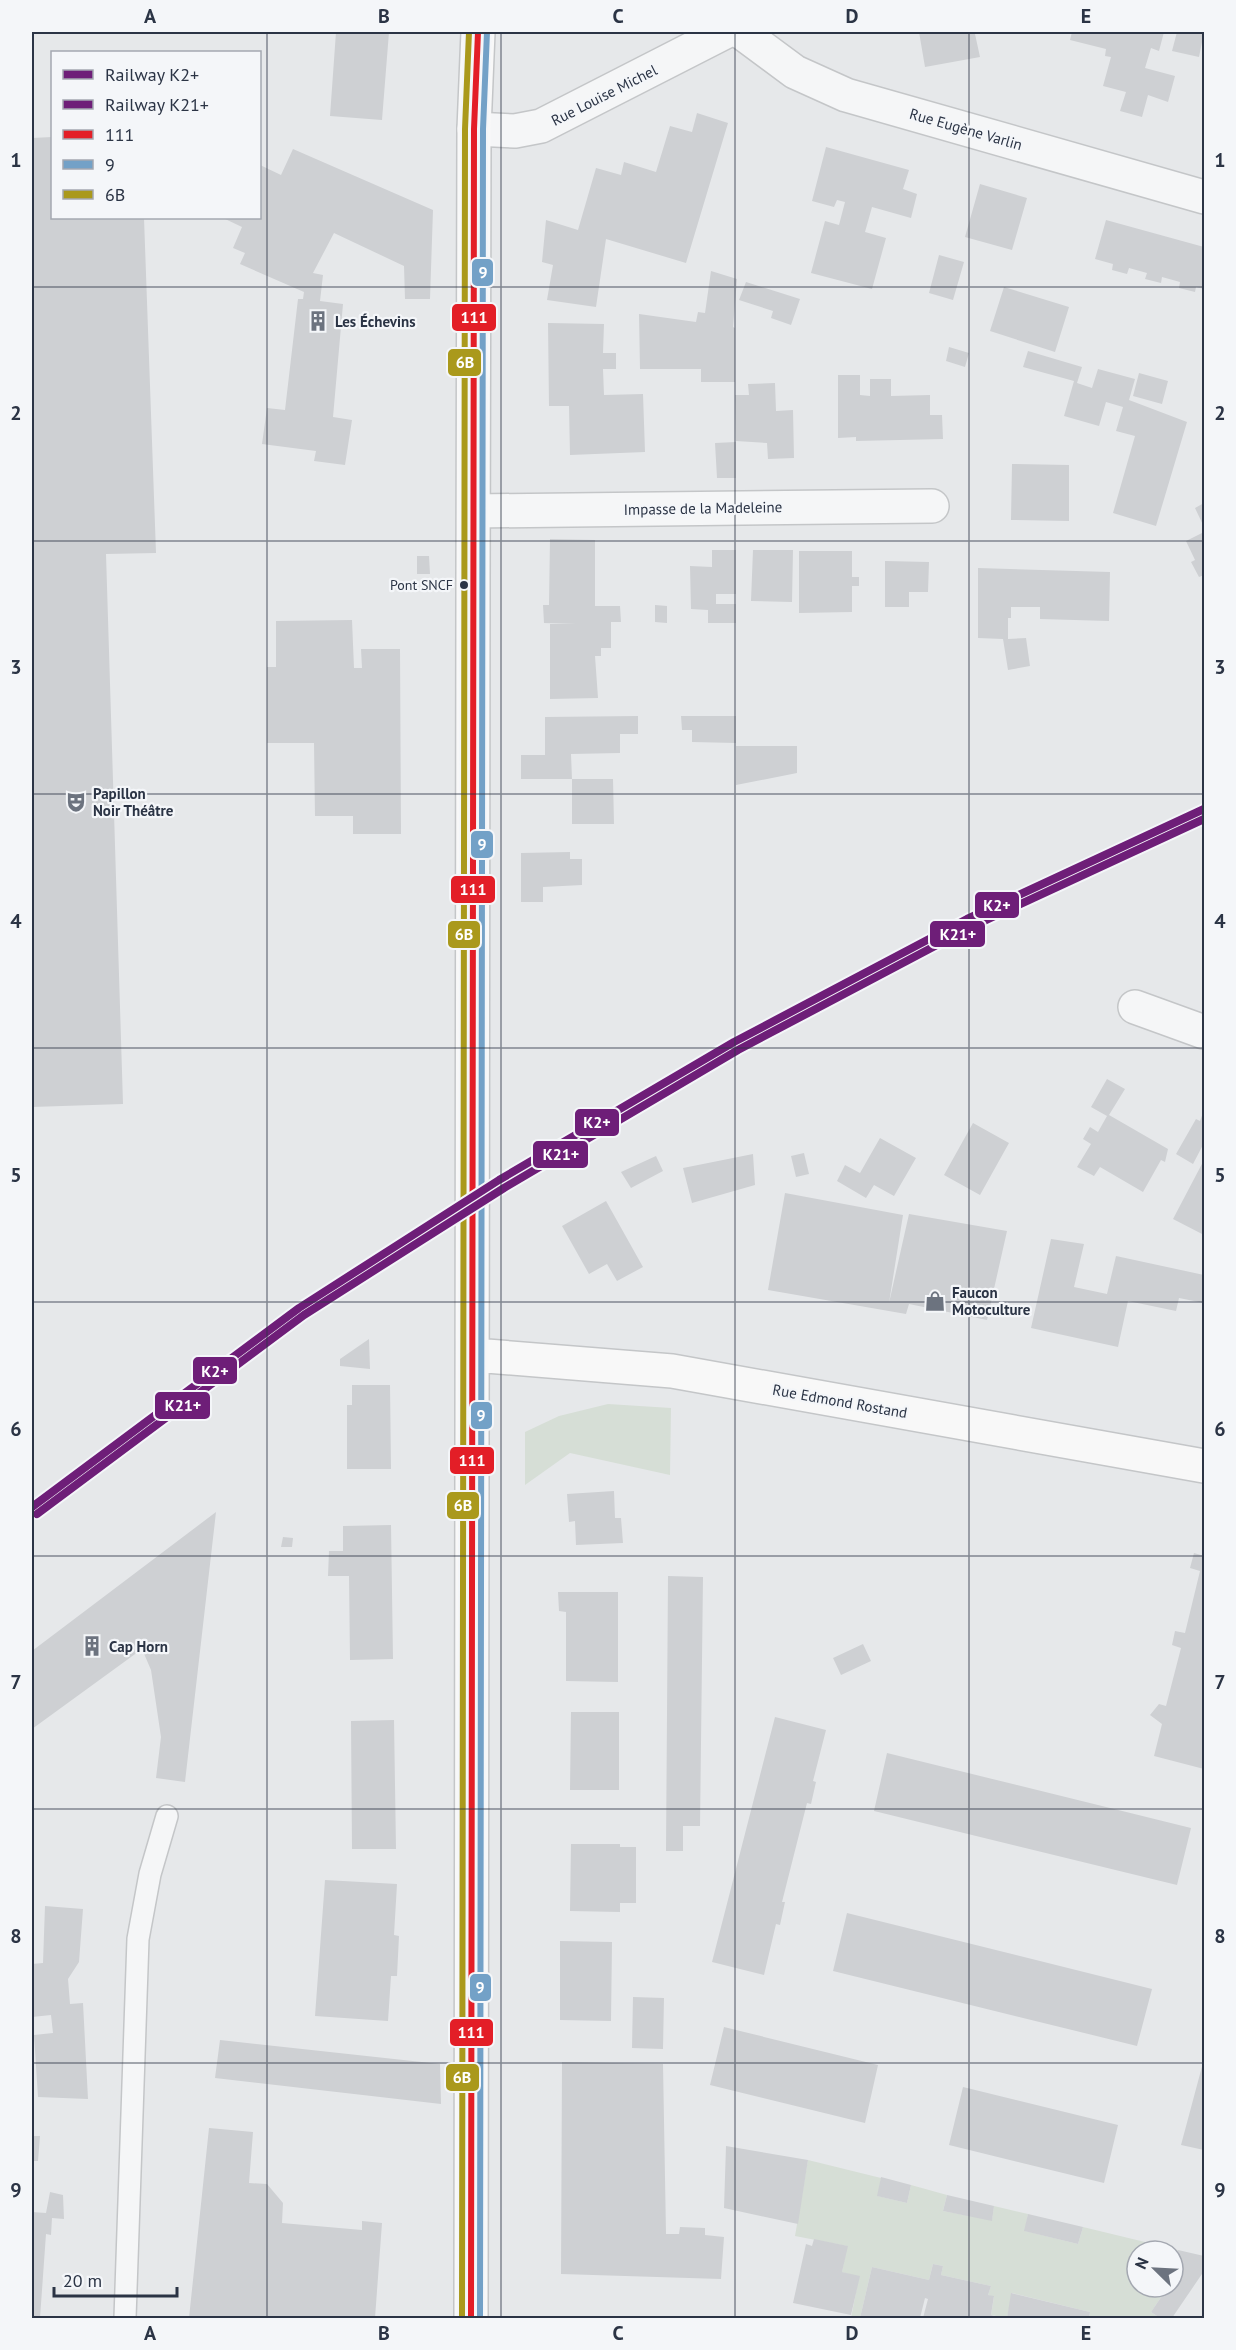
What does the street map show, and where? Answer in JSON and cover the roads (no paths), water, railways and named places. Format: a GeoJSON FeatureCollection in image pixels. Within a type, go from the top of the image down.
{"type":"FeatureCollection","features":[{"type":"Feature","properties":{"kind":"main road"},"geometry":{"type":"LineString","coordinates":[[471,2319],[474,129],[478,32]]}},
{"type":"Feature","properties":{"kind":"main road","name":"Rue Edmond Rostand"},"geometry":{"type":"LineString","coordinates":[[474,1355],[672,1371],[1204,1466]]}},
{"type":"Feature","properties":{"kind":"street","name":"Rue Louise Michel"},"geometry":{"type":"LineString","coordinates":[[474,129],[515,131],[541,126],[725,32]]}},
{"type":"Feature","properties":{"kind":"street","name":"Rue Eugène Varlin"},"geometry":{"type":"LineString","coordinates":[[741,32],[795,72],[846,96],[1204,196]]}},
{"type":"Feature","properties":{"kind":"street","name":"Impasse de la Madeleine"},"geometry":{"type":"LineString","coordinates":[[474,510],[932,506]]}},
{"type":"Feature","properties":{"kind":"street"},"geometry":{"type":"LineString","coordinates":[[1135,1007],[1204,1032]]}},
{"type":"Feature","properties":{"kind":"lane"},"geometry":{"type":"LineString","coordinates":[[125,2319],[138,1940],[150,1874],[166,1816]]}},
{"type":"Feature","properties":{"kind":"rail line","name":"K2+"},"geometry":{"type":"LineString","coordinates":[[32,1507],[299,1308],[499,1180],[734,1042],[967,919],[1204,809]]}},
{"type":"Feature","properties":{"kind":"rail line","name":"K21+"},"geometry":{"type":"LineString","coordinates":[[37,1514],[304,1315],[504,1188],[738,1050],[971,927],[1204,819]]}},
{"type":"Feature","properties":{"kind":"place","name":"Les Échevins"},"geometry":{"type":"Point","coordinates":[318,321]}},
{"type":"Feature","properties":{"kind":"place","name":"Pont SNCF"},"geometry":{"type":"Point","coordinates":[464,585]}},
{"type":"Feature","properties":{"kind":"place","name":"Papillon Noir Théâtre"},"geometry":{"type":"Point","coordinates":[76,802]}},
{"type":"Feature","properties":{"kind":"place","name":"Faucon Motoculture"},"geometry":{"type":"Point","coordinates":[935,1301]}},
{"type":"Feature","properties":{"kind":"place","name":"Cap Horn"},"geometry":{"type":"Point","coordinates":[92,1646]}}]}
